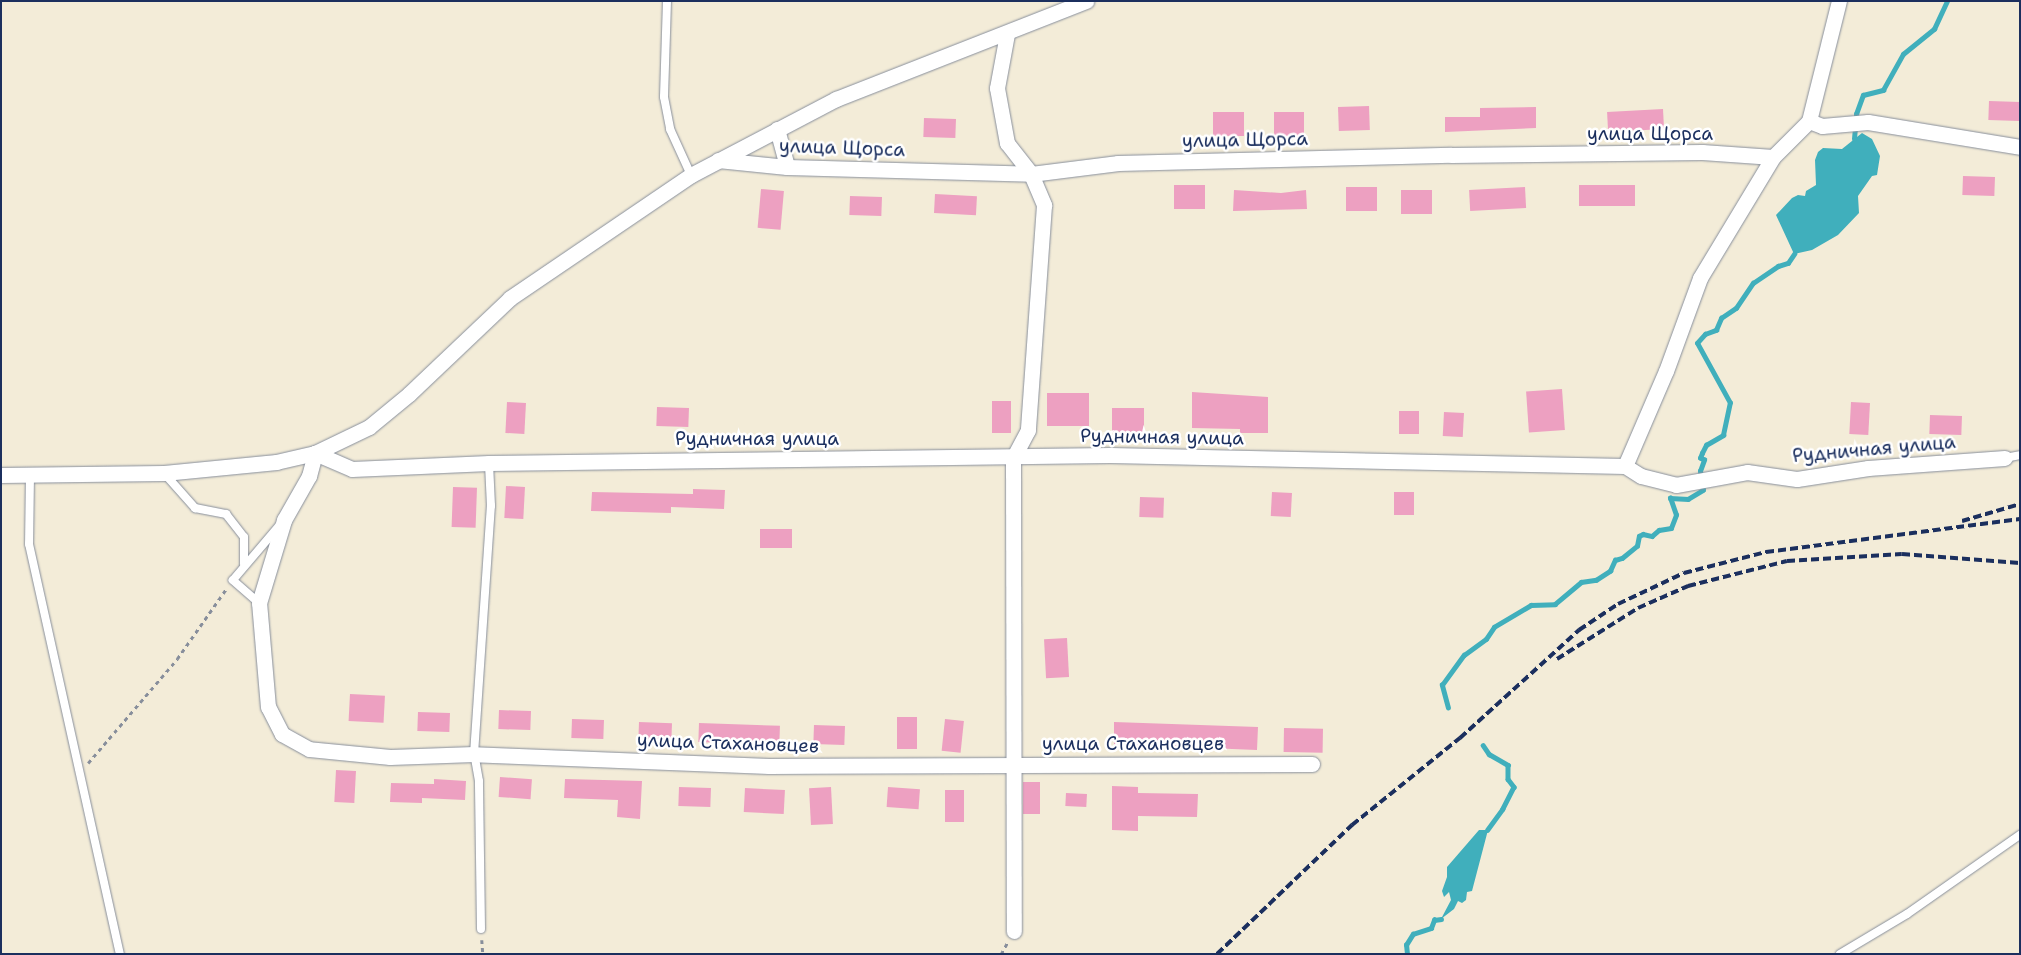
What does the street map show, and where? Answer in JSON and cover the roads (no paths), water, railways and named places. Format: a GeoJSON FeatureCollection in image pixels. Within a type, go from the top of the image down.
{"type":"FeatureCollection","features":[{"type":"Feature","properties":{"kind":"street"},"geometry":{"type":"LineString","coordinates":[[1,475],[164,473],[276,462],[315,453],[369,427],[510,298],[691,175],[836,99],[1007,34],[1086,1]]}},
{"type":"Feature","properties":{"kind":"street"},"geometry":{"type":"LineString","coordinates":[[1625,466],[1666,371],[1700,278],[1774,157],[1809,121],[1839,1]]}},
{"type":"Feature","properties":{"kind":"street"},"geometry":{"type":"LineString","coordinates":[[1007,34],[997,88],[1007,143],[1031,174],[1044,205],[1028,430],[1013,458],[1012,764],[1014,931]]}},
{"type":"Feature","properties":{"kind":"street"},"geometry":{"type":"LineString","coordinates":[[1809,121],[1822,126],[1868,122],[2020,147]]}},
{"type":"Feature","properties":{"kind":"street"},"geometry":{"type":"LineString","coordinates":[[777,129],[787,167]]}},
{"type":"Feature","properties":{"kind":"street","name":"улица Щорса"},"geometry":{"type":"LineString","coordinates":[[718,160],[787,167],[1031,174],[1118,163],[1441,155],[1702,152],[1774,157]]}},
{"type":"Feature","properties":{"kind":"street"},"geometry":{"type":"LineString","coordinates":[[259,603],[284,520],[309,476],[315,453]]}},
{"type":"Feature","properties":{"kind":"street","name":"Рудничная улица"},"geometry":{"type":"LineString","coordinates":[[315,453],[352,469],[489,462],[1013,458],[1120,455],[1625,466],[1641,476],[1676,485],[1748,472],[1797,479],[1868,468],[2013,456]]}},
{"type":"Feature","properties":{"kind":"street","name":"улица Стахановцев"},"geometry":{"type":"LineString","coordinates":[[259,603],[268,707],[282,734],[309,748],[381,756],[474,754],[769,766],[1312,764]]}},
{"type":"Feature","properties":{"kind":"lane"},"geometry":{"type":"LineString","coordinates":[[667,1],[664,98],[670,129],[691,175]]}},
{"type":"Feature","properties":{"kind":"lane"},"geometry":{"type":"LineString","coordinates":[[481,929],[479,780],[474,754],[491,506],[489,462]]}},
{"type":"Feature","properties":{"kind":"lane"},"geometry":{"type":"LineString","coordinates":[[164,473],[195,508],[226,514],[244,537],[244,564]]}},
{"type":"Feature","properties":{"kind":"lane"},"geometry":{"type":"LineString","coordinates":[[30,475],[29,544],[120,954]]}},
{"type":"Feature","properties":{"kind":"lane"},"geometry":{"type":"LineString","coordinates":[[259,603],[233,580],[244,564],[284,520]]}},
{"type":"Feature","properties":{"kind":"lane"},"geometry":{"type":"LineString","coordinates":[[1840,954],[1907,914],[2020,835]]}},
{"type":"Feature","properties":{"kind":"water"},"geometry":{"type":"Polygon","coordinates":[[[1862,133],[1872,139],[1880,156],[1877,175],[1872,176],[1858,196],[1859,213],[1838,235],[1812,250],[1794,254],[1776,215],[1792,198],[1798,195],[1805,196],[1806,191],[1816,185],[1815,160],[1818,152],[1823,148],[1842,149],[1862,133]]]}},
{"type":"Feature","properties":{"kind":"water"},"geometry":{"type":"Polygon","coordinates":[[[1479,830],[1488,830],[1472,891],[1467,892],[1466,900],[1462,903],[1458,901],[1454,909],[1441,919],[1451,900],[1449,892],[1444,897],[1442,891],[1447,877],[1447,867],[1479,830]]]}},
{"type":"Feature","properties":{"kind":"waterway"},"geometry":{"type":"LineString","coordinates":[[1854,139],[1856,114],[1863,95],[1883,90],[1903,54],[1934,29],[1947,1]]}},
{"type":"Feature","properties":{"kind":"waterway"},"geometry":{"type":"LineString","coordinates":[[1448,708],[1442,685],[1464,655],[1486,639],[1494,627],[1531,605],[1555,604],[1581,582],[1596,580],[1610,571],[1615,560],[1622,558],[1637,546],[1639,536],[1643,534],[1652,536],[1659,530],[1671,528],[1676,515],[1670,498],[1688,499],[1703,490],[1700,471],[1704,460],[1700,458],[1706,445],[1723,435],[1730,403],[1697,343],[1705,334],[1716,330],[1721,318],[1736,308],[1753,283],[1778,266],[1788,263],[1794,254]]}},
{"type":"Feature","properties":{"kind":"waterway"},"geometry":{"type":"LineString","coordinates":[[1483,745],[1489,754],[1508,765],[1508,779],[1514,787],[1503,809],[1488,830]]}},
{"type":"Feature","properties":{"kind":"waterway"},"geometry":{"type":"LineString","coordinates":[[1407,954],[1406,945],[1413,934],[1431,928],[1434,920],[1441,919]]}},
{"type":"Feature","properties":{"kind":"railway"},"geometry":{"type":"LineString","coordinates":[[1962,521],[2020,504]]}},
{"type":"Feature","properties":{"kind":"railway"},"geometry":{"type":"LineString","coordinates":[[1217,954],[1352,825],[1460,738],[1579,630],[1618,604],[1684,573],[1766,552],[2020,519]]}},
{"type":"Feature","properties":{"kind":"railway"},"geometry":{"type":"LineString","coordinates":[[1557,659],[1638,608],[1688,586],[1787,561],[1902,554],[2020,563]]}}]}
